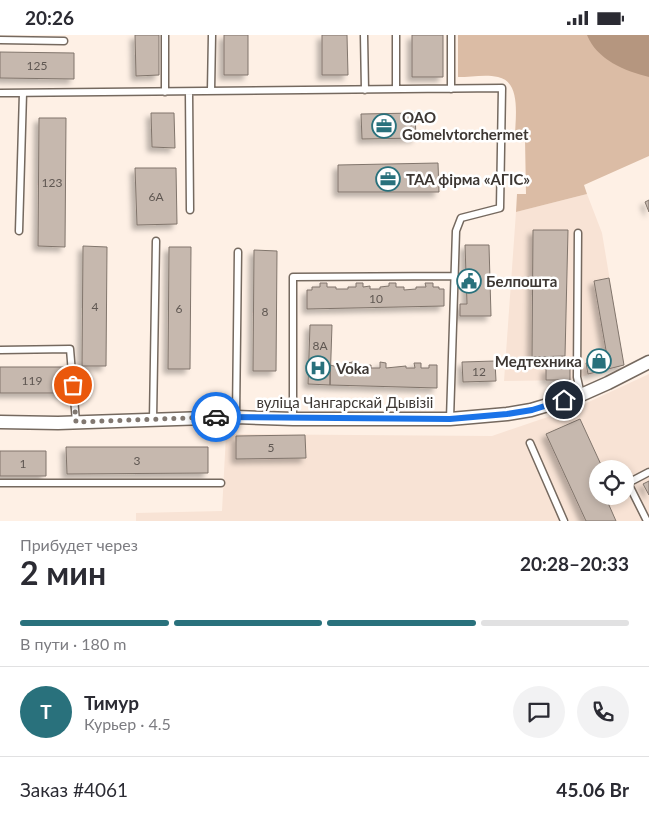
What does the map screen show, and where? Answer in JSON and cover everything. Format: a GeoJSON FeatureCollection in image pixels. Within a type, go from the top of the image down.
{"type":"FeatureCollection","features":[{"type":"Feature","properties":{"kind":"street","name":"вуліца Чангарскай Дывізіі"},"geometry":{"type":"LineString","coordinates":[[0,422],[76,422],[236,417],[450,419],[507,414],[532,410],[581,395],[649,362]]}},
{"type":"Feature","properties":{"kind":"lane"},"geometry":{"type":"LineString","coordinates":[[165,35],[165,92]]}},
{"type":"Feature","properties":{"kind":"lane"},"geometry":{"type":"LineString","coordinates":[[211,91],[212,35]]}},
{"type":"Feature","properties":{"kind":"lane"},"geometry":{"type":"LineString","coordinates":[[364,35],[365,90]]}},
{"type":"Feature","properties":{"kind":"lane"},"geometry":{"type":"LineString","coordinates":[[396,35],[396,89]]}},
{"type":"Feature","properties":{"kind":"lane"},"geometry":{"type":"LineString","coordinates":[[451,35],[451,89]]}},
{"type":"Feature","properties":{"kind":"lane"},"geometry":{"type":"LineString","coordinates":[[0,40],[23,38],[64,41]]}},
{"type":"Feature","properties":{"kind":"lane"},"geometry":{"type":"LineString","coordinates":[[0,93],[502,88],[500,208],[461,218],[456,231],[450,419]]}},
{"type":"Feature","properties":{"kind":"lane"},"geometry":{"type":"LineString","coordinates":[[189,92],[190,210]]}},
{"type":"Feature","properties":{"kind":"lane"},"geometry":{"type":"LineString","coordinates":[[19,231],[23,93]]}},
{"type":"Feature","properties":{"kind":"lane"},"geometry":{"type":"LineString","coordinates":[[578,233],[578,377],[581,395]]}},
{"type":"Feature","properties":{"kind":"lane"},"geometry":{"type":"LineString","coordinates":[[153,420],[156,241]]}},
{"type":"Feature","properties":{"kind":"lane"},"geometry":{"type":"LineString","coordinates":[[236,417],[238,252]]}},
{"type":"Feature","properties":{"kind":"lane"},"geometry":{"type":"LineString","coordinates":[[293,419],[293,277],[454,276]]}},
{"type":"Feature","properties":{"kind":"lane"},"geometry":{"type":"LineString","coordinates":[[0,350],[70,349],[76,422]]}},
{"type":"Feature","properties":{"kind":"lane"},"geometry":{"type":"LineString","coordinates":[[530,443],[564,521]]}},
{"type":"Feature","properties":{"kind":"lane"},"geometry":{"type":"LineString","coordinates":[[647,521],[628,483],[649,472]]}},
{"type":"Feature","properties":{"kind":"lane"},"geometry":{"type":"LineString","coordinates":[[0,483],[221,483]]}},
{"type":"Feature","properties":{"kind":"shaded area"},"geometry":{"type":"Polygon","coordinates":[[[458,35],[649,35],[649,156],[584,185],[587,194],[516,212],[517,194],[526,194],[525,139],[515,137],[516,102],[514,93],[506,80],[498,77],[458,77],[458,35]]]}},
{"type":"Feature","properties":{"kind":"shaded area"},"geometry":{"type":"Polygon","coordinates":[[[587,35],[649,35],[649,77],[621,68],[605,58],[592,44],[587,35]]]}},
{"type":"Feature","properties":{"kind":"shaded area"},"geometry":{"type":"Polygon","coordinates":[[[587,194],[602,233],[624,365],[570,380],[504,381],[516,212],[587,194]]]}},
{"type":"Feature","properties":{"kind":"shaded area"},"geometry":{"type":"Polygon","coordinates":[[[649,374],[649,521],[136,521],[136,513],[222,511],[226,434],[492,436],[580,406],[649,374]]]}},
{"type":"Feature","properties":{"kind":"building"},"geometry":{"type":"Polygon","coordinates":[[[135,35],[159,35],[159,75],[136,76],[135,35]]]}},
{"type":"Feature","properties":{"kind":"building"},"geometry":{"type":"Polygon","coordinates":[[[224,35],[248,35],[248,75],[224,75],[224,35]]]}},
{"type":"Feature","properties":{"kind":"building"},"geometry":{"type":"Polygon","coordinates":[[[322,35],[347,35],[348,75],[322,75],[322,35]]]}},
{"type":"Feature","properties":{"kind":"building"},"geometry":{"type":"Polygon","coordinates":[[[412,35],[443,35],[443,77],[412,77],[412,35]]]}},
{"type":"Feature","properties":{"kind":"building"},"geometry":{"type":"Polygon","coordinates":[[[0,52],[74,53],[74,79],[0,78],[0,52]]]}},
{"type":"Feature","properties":{"kind":"building"},"geometry":{"type":"Polygon","coordinates":[[[151,113],[174,113],[175,148],[152,147],[151,113]]]}},
{"type":"Feature","properties":{"kind":"building"},"geometry":{"type":"Polygon","coordinates":[[[415,113],[416,138],[362,139],[361,114],[415,113]]]}},
{"type":"Feature","properties":{"kind":"building"},"geometry":{"type":"Polygon","coordinates":[[[39,118],[66,118],[65,247],[38,246],[39,118]]]}},
{"type":"Feature","properties":{"kind":"building","name":"ТАА фірма «АГІС»"},"geometry":{"type":"Polygon","coordinates":[[[438,163],[439,192],[338,192],[338,165],[438,163]]]}},
{"type":"Feature","properties":{"kind":"building"},"geometry":{"type":"Polygon","coordinates":[[[135,168],[176,168],[177,224],[137,225],[135,168]]]}},
{"type":"Feature","properties":{"kind":"building"},"geometry":{"type":"Polygon","coordinates":[[[649,200],[649,212],[645,202],[649,200]]]}},
{"type":"Feature","properties":{"kind":"building"},"geometry":{"type":"Polygon","coordinates":[[[533,230],[568,230],[565,356],[532,357],[533,230]]]}},
{"type":"Feature","properties":{"kind":"building"},"geometry":{"type":"Polygon","coordinates":[[[465,245],[489,245],[491,316],[460,316],[460,304],[467,304],[465,245]]]}},
{"type":"Feature","properties":{"kind":"building"},"geometry":{"type":"Polygon","coordinates":[[[83,246],[107,247],[106,366],[82,366],[83,246]]]}},
{"type":"Feature","properties":{"kind":"building"},"geometry":{"type":"Polygon","coordinates":[[[169,247],[191,247],[190,369],[168,369],[169,247]]]}},
{"type":"Feature","properties":{"kind":"building"},"geometry":{"type":"Polygon","coordinates":[[[254,250],[277,251],[276,371],[253,371],[254,250]]]}},
{"type":"Feature","properties":{"kind":"building"},"geometry":{"type":"Polygon","coordinates":[[[609,278],[624,365],[588,374],[586,363],[607,356],[594,281],[609,278]]]}},
{"type":"Feature","properties":{"kind":"building"},"geometry":{"type":"Polygon","coordinates":[[[320,283],[327,283],[327,287],[336,287],[336,289],[348,289],[348,287],[356,287],[356,283],[363,283],[363,287],[370,286],[370,289],[380,289],[380,287],[389,286],[389,283],[396,283],[396,287],[404,287],[404,290],[426,287],[425,283],[433,283],[433,287],[444,289],[444,306],[307,309],[307,290],[312,290],[312,287],[320,287],[320,283]]]}},
{"type":"Feature","properties":{"kind":"building"},"geometry":{"type":"Polygon","coordinates":[[[310,325],[332,325],[330,385],[308,384],[310,325]]]}},
{"type":"Feature","properties":{"kind":"building"},"geometry":{"type":"Polygon","coordinates":[[[495,361],[496,381],[463,382],[462,362],[495,361]]]}},
{"type":"Feature","properties":{"kind":"building"},"geometry":{"type":"Polygon","coordinates":[[[353,362],[353,367],[371,365],[371,368],[380,368],[380,362],[386,363],[386,368],[406,366],[406,368],[415,368],[414,363],[421,363],[421,368],[437,365],[437,388],[330,385],[330,365],[341,368],[347,367],[347,363],[353,362]]]}},
{"type":"Feature","properties":{"kind":"building"},"geometry":{"type":"Polygon","coordinates":[[[0,367],[65,367],[65,393],[0,393],[0,367]]]}},
{"type":"Feature","properties":{"kind":"building"},"geometry":{"type":"Polygon","coordinates":[[[546,368],[570,368],[570,380],[546,380],[546,368]]]}},
{"type":"Feature","properties":{"kind":"building"},"geometry":{"type":"Polygon","coordinates":[[[580,419],[599,460],[589,460],[589,505],[609,505],[616,521],[586,521],[546,434],[580,419]]]}},
{"type":"Feature","properties":{"kind":"building"},"geometry":{"type":"Polygon","coordinates":[[[305,435],[306,458],[236,459],[236,436],[305,435]]]}},
{"type":"Feature","properties":{"kind":"building"},"geometry":{"type":"Polygon","coordinates":[[[66,447],[208,447],[208,473],[67,474],[66,447]]]}},
{"type":"Feature","properties":{"kind":"building"},"geometry":{"type":"Polygon","coordinates":[[[0,451],[46,451],[46,476],[0,476],[0,451]]]}},
{"type":"Feature","properties":{"kind":"building"},"geometry":{"type":"Polygon","coordinates":[[[649,481],[649,495],[643,484],[649,481]]]}},
{"type":"Feature","properties":{"kind":"way so far"},"geometry":{"type":"LineString","coordinates":[[73,385],[76,422],[216,417]]}},
{"type":"Feature","properties":{"kind":"place","name":"OAO Gomelvtorchermet"},"geometry":{"type":"Point","coordinates":[384,126]}},
{"type":"Feature","properties":{"kind":"place","name":"ТАА фірма «АГІС»"},"geometry":{"type":"Point","coordinates":[388,179]}},
{"type":"Feature","properties":{"kind":"place","name":"Белпошта"},"geometry":{"type":"Point","coordinates":[469,281]}},
{"type":"Feature","properties":{"kind":"place","name":"Медтехника"},"geometry":{"type":"Point","coordinates":[599,361]}},
{"type":"Feature","properties":{"kind":"place","name":"Voka"},"geometry":{"type":"Point","coordinates":[318,368]}},
{"type":"Feature","properties":{"kind":"route"},"geometry":{"type":"LineString","coordinates":[[216,417],[450,419],[532,410],[564,400]]}}]}
